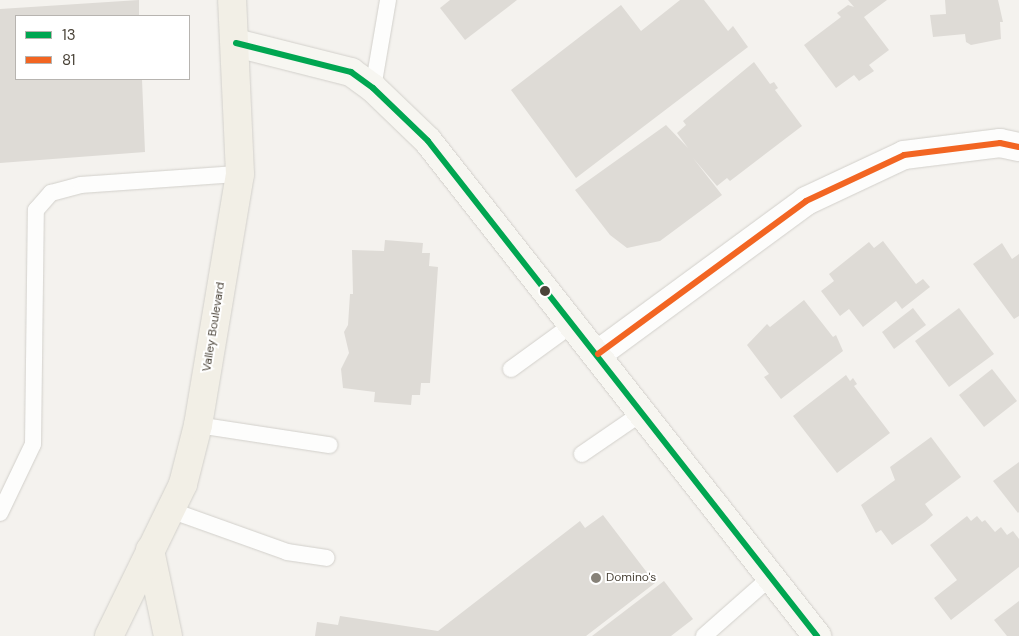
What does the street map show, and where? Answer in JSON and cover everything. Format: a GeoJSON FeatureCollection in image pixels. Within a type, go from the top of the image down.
{"type":"FeatureCollection","features":[{"type":"Feature","properties":{"kind":"main road","name":"Valley Boulevard"},"geometry":{"type":"LineString","coordinates":[[109,636],[183,484],[198,426],[240,174],[236,43],[232,0]]}},
{"type":"Feature","properties":{"kind":"main road"},"geometry":{"type":"LineString","coordinates":[[236,43],[351,72],[373,88],[428,141],[598,354],[817,636]]}},
{"type":"Feature","properties":{"kind":"main road"},"geometry":{"type":"LineString","coordinates":[[150,550],[168,636]]}},
{"type":"Feature","properties":{"kind":"street"},"geometry":{"type":"LineString","coordinates":[[598,354],[806,201],[904,155],[1000,142],[1019,147]]}},
{"type":"Feature","properties":{"kind":"lane"},"geometry":{"type":"LineString","coordinates":[[373,88],[388,0]]}},
{"type":"Feature","properties":{"kind":"lane"},"geometry":{"type":"LineString","coordinates":[[0,513],[33,444],[36,210],[50,193],[81,185],[240,174]]}},
{"type":"Feature","properties":{"kind":"lane"},"geometry":{"type":"LineString","coordinates":[[511,369],[573,324]]}},
{"type":"Feature","properties":{"kind":"lane"},"geometry":{"type":"LineString","coordinates":[[582,454],[643,412]]}},
{"type":"Feature","properties":{"kind":"lane"},"geometry":{"type":"LineString","coordinates":[[198,426],[329,445]]}},
{"type":"Feature","properties":{"kind":"lane"},"geometry":{"type":"LineString","coordinates":[[170,510],[287,552],[327,558]]}},
{"type":"Feature","properties":{"kind":"lane"},"geometry":{"type":"LineString","coordinates":[[704,636],[771,577]]}},
{"type":"Feature","properties":{"kind":"building"},"geometry":{"type":"Polygon","coordinates":[[[139,0],[139,15],[15,15],[15,80],[142,80],[145,152],[0,163],[0,9],[139,0]]]}},
{"type":"Feature","properties":{"kind":"building"},"geometry":{"type":"Polygon","coordinates":[[[450,0],[517,0],[465,40],[440,8],[450,0]]]}},
{"type":"Feature","properties":{"kind":"building"},"geometry":{"type":"Polygon","coordinates":[[[680,0],[704,0],[728,31],[733,26],[748,47],[576,178],[511,90],[621,5],[641,31],[680,0]]]}},
{"type":"Feature","properties":{"kind":"building"},"geometry":{"type":"Polygon","coordinates":[[[848,0],[887,0],[864,17],[889,50],[869,65],[874,71],[859,81],[854,75],[836,88],[804,45],[841,17],[837,13],[848,5],[854,7],[848,0]]]}},
{"type":"Feature","properties":{"kind":"building"},"geometry":{"type":"Polygon","coordinates":[[[945,0],[998,0],[1003,22],[1000,22],[1001,39],[971,45],[966,42],[965,34],[933,37],[930,15],[946,14],[945,0]]]}},
{"type":"Feature","properties":{"kind":"building"},"geometry":{"type":"Polygon","coordinates":[[[754,62],[770,84],[774,82],[778,88],[775,90],[802,126],[730,181],[727,178],[717,186],[693,158],[722,195],[660,241],[627,248],[610,235],[575,190],[666,125],[688,148],[677,133],[686,125],[683,121],[754,62]]]}},
{"type":"Feature","properties":{"kind":"building"},"geometry":{"type":"Polygon","coordinates":[[[385,240],[423,243],[422,253],[430,253],[429,266],[438,267],[430,383],[421,383],[420,395],[412,395],[411,405],[374,402],[375,392],[343,388],[341,369],[349,353],[344,332],[348,325],[350,294],[353,294],[352,250],[384,251],[385,240]]]}},
{"type":"Feature","properties":{"kind":"building"},"geometry":{"type":"Polygon","coordinates":[[[883,241],[916,284],[923,279],[930,287],[902,309],[896,301],[863,327],[849,309],[840,316],[821,291],[834,281],[829,274],[869,242],[874,248],[883,241]]]}},
{"type":"Feature","properties":{"kind":"building"},"geometry":{"type":"Polygon","coordinates":[[[1002,243],[1012,259],[1019,254],[1019,316],[1014,319],[973,264],[1002,243]]]}},
{"type":"Feature","properties":{"kind":"building"},"geometry":{"type":"Polygon","coordinates":[[[804,300],[833,337],[836,335],[843,351],[781,399],[764,377],[769,374],[747,345],[767,324],[770,327],[804,300]]]}},
{"type":"Feature","properties":{"kind":"building"},"geometry":{"type":"Polygon","coordinates":[[[913,308],[926,325],[894,349],[882,332],[913,308]]]}},
{"type":"Feature","properties":{"kind":"building"},"geometry":{"type":"Polygon","coordinates":[[[959,308],[994,354],[949,387],[915,341],[959,308]]]}},
{"type":"Feature","properties":{"kind":"building"},"geometry":{"type":"Polygon","coordinates":[[[992,369],[1017,401],[984,427],[959,395],[992,369]]]}},
{"type":"Feature","properties":{"kind":"building"},"geometry":{"type":"Polygon","coordinates":[[[846,375],[850,381],[853,378],[857,384],[854,386],[890,433],[837,473],[793,416],[846,375]]]}},
{"type":"Feature","properties":{"kind":"building"},"geometry":{"type":"Polygon","coordinates":[[[931,437],[961,477],[925,504],[933,515],[892,545],[881,530],[876,533],[861,505],[895,480],[890,467],[931,437]]]}},
{"type":"Feature","properties":{"kind":"building"},"geometry":{"type":"Polygon","coordinates":[[[1019,462],[1019,512],[1018,513],[993,481],[1019,462]]]}},
{"type":"Feature","properties":{"kind":"building"},"geometry":{"type":"Polygon","coordinates":[[[603,515],[655,583],[586,636],[315,636],[317,622],[338,625],[340,616],[438,631],[580,521],[585,528],[603,515]]]}},
{"type":"Feature","properties":{"kind":"building"},"geometry":{"type":"Polygon","coordinates":[[[967,516],[971,521],[977,516],[982,522],[985,520],[995,532],[1001,527],[1007,535],[1013,531],[1019,539],[1019,567],[951,620],[934,598],[957,580],[930,545],[967,516]]]}},
{"type":"Feature","properties":{"kind":"building"},"geometry":{"type":"Polygon","coordinates":[[[664,581],[693,619],[671,636],[592,636],[664,581]]]}},
{"type":"Feature","properties":{"kind":"building"},"geometry":{"type":"Polygon","coordinates":[[[1019,601],[1019,636],[1007,636],[994,620],[1019,601]]]}},
{"type":"Feature","properties":{"kind":"transit line","name":"13"},"geometry":{"type":"LineString","coordinates":[[236,43],[351,72],[373,88],[428,141],[817,636]]}},
{"type":"Feature","properties":{"kind":"transit line","name":"81"},"geometry":{"type":"LineString","coordinates":[[598,354],[806,201],[904,155],[1000,143],[1019,147]]}},
{"type":"Feature","properties":{"kind":"place","name":"Domino's"},"geometry":{"type":"Point","coordinates":[596,578]}}]}
